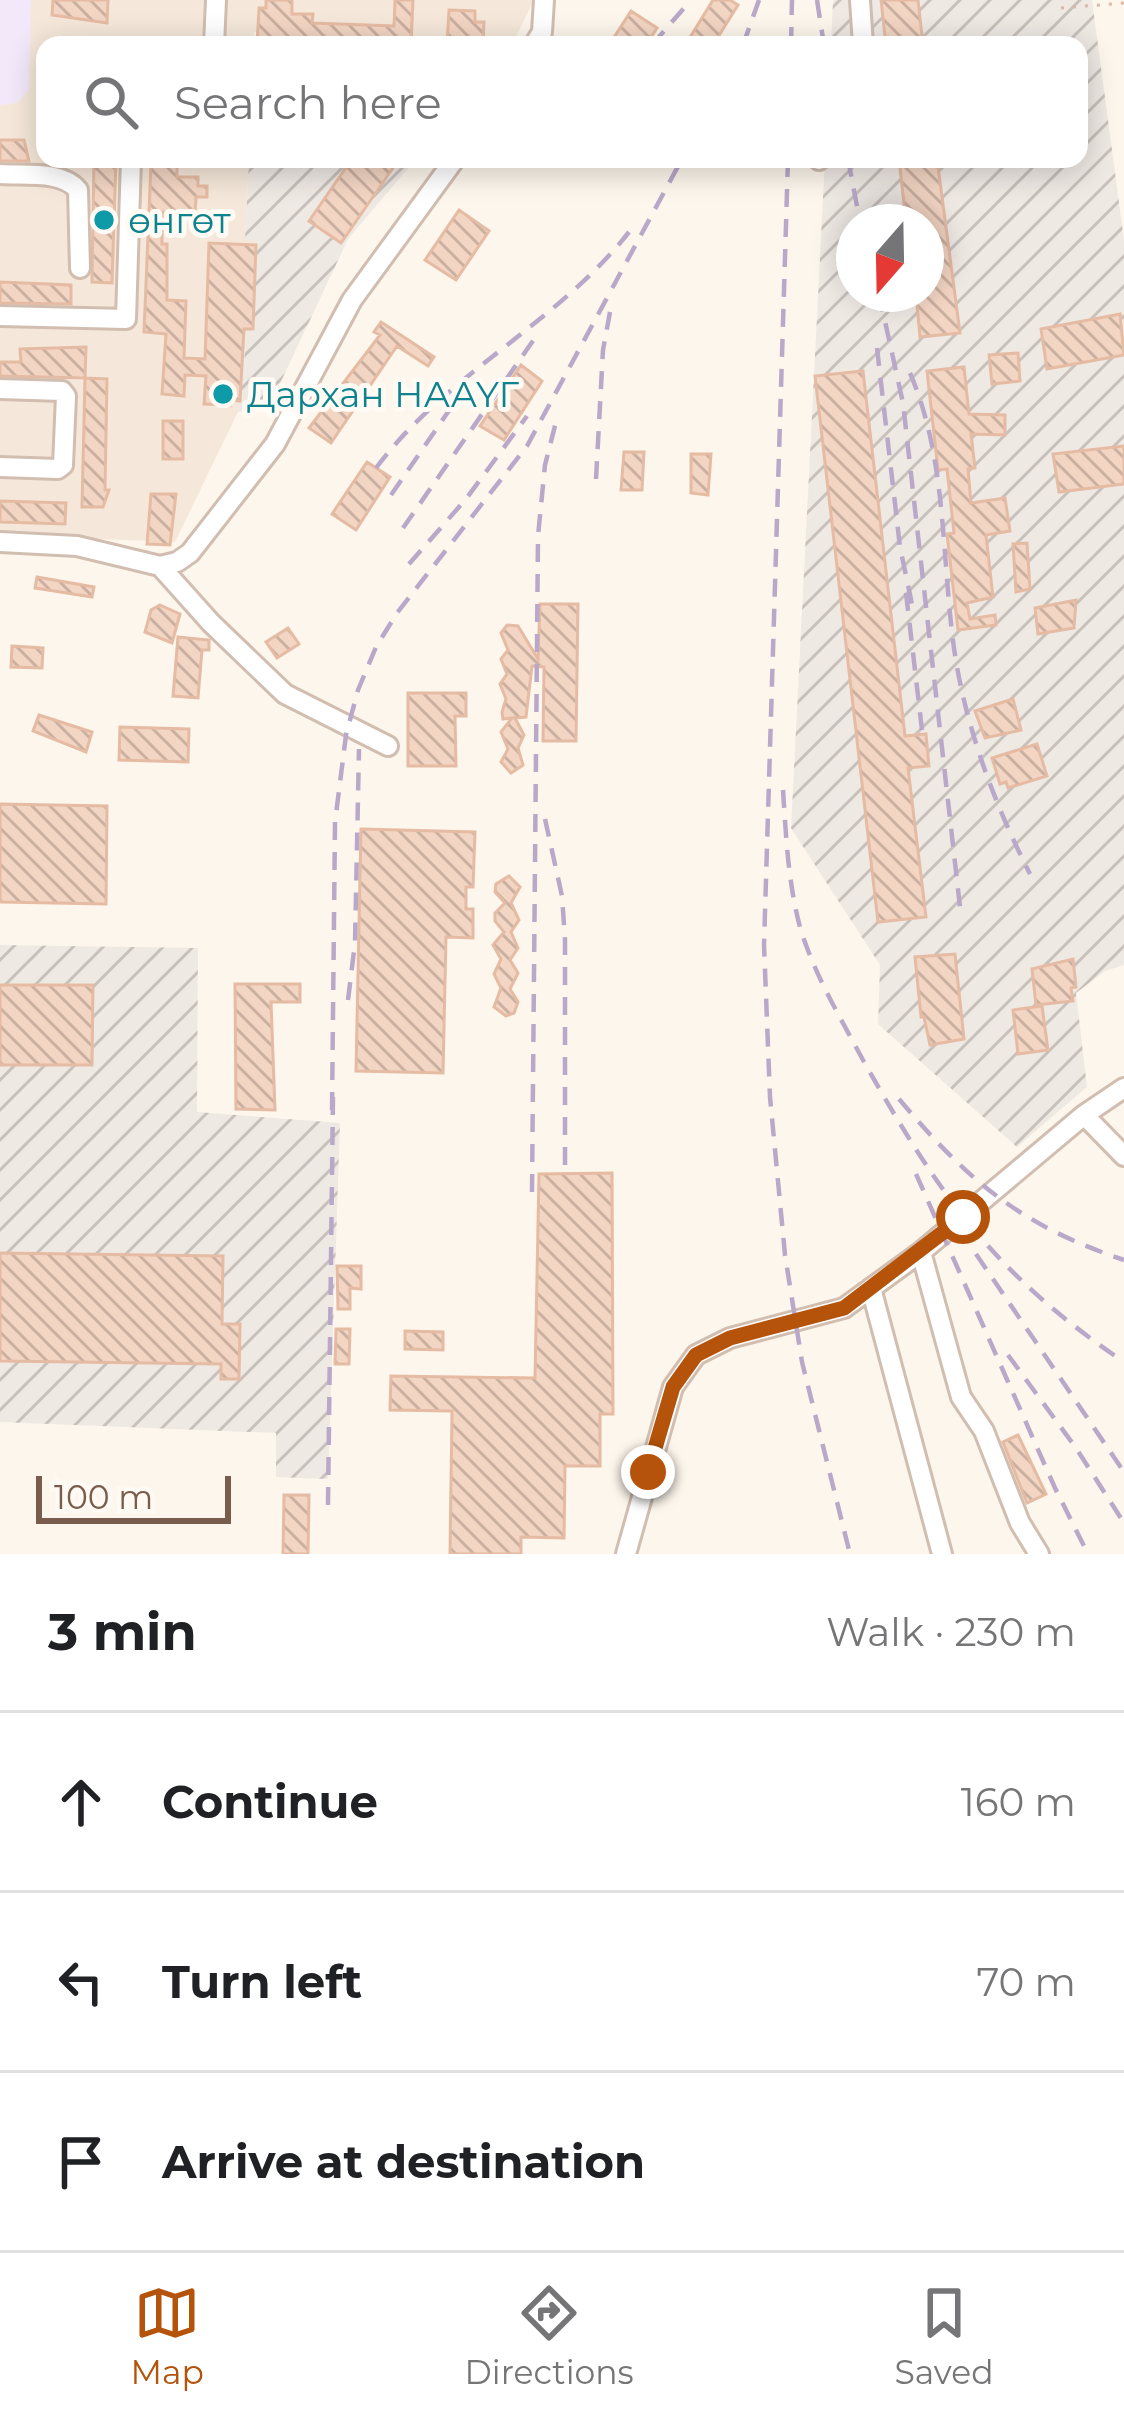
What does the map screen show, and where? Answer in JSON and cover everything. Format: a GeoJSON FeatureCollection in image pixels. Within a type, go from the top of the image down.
{"type":"FeatureCollection","features":[{"type":"Feature","properties":{"kind":"street"},"geometry":{"type":"LineString","coordinates":[[214,36],[216,0]]}},
{"type":"Feature","properties":{"kind":"street"},"geometry":{"type":"LineString","coordinates":[[540,36],[544,0]]}},
{"type":"Feature","properties":{"kind":"street"},"geometry":{"type":"LineString","coordinates":[[860,0],[862,36]]}},
{"type":"Feature","properties":{"kind":"street"},"geometry":{"type":"LineString","coordinates":[[0,316],[126,320],[131,168]]}},
{"type":"Feature","properties":{"kind":"street"},"geometry":{"type":"LineString","coordinates":[[0,542],[76,546],[160,566],[190,553],[275,444],[352,300],[448,168]]}},
{"type":"Feature","properties":{"kind":"street"},"geometry":{"type":"LineString","coordinates":[[0,174],[74,183],[80,268]]}},
{"type":"Feature","properties":{"kind":"street"},"geometry":{"type":"LineString","coordinates":[[0,389],[62,391],[66,396],[62,465],[58,469],[0,466]]}},
{"type":"Feature","properties":{"kind":"street"},"geometry":{"type":"LineString","coordinates":[[160,566],[285,694],[388,746]]}},
{"type":"Feature","properties":{"kind":"street"},"geometry":{"type":"LineString","coordinates":[[626,1554],[673,1387],[686,1365],[705,1348],[730,1338],[844,1308],[1124,1088]]}},
{"type":"Feature","properties":{"kind":"street"},"geometry":{"type":"LineString","coordinates":[[1084,1115],[1124,1156]]}},
{"type":"Feature","properties":{"kind":"street"},"geometry":{"type":"LineString","coordinates":[[921,1252],[961,1397],[984,1431],[1020,1523],[1039,1554]]}},
{"type":"Feature","properties":{"kind":"street"},"geometry":{"type":"LineString","coordinates":[[872,1288],[942,1554]]}},
{"type":"Feature","properties":{"kind":"path"},"geometry":{"type":"LineString","coordinates":[[1061,8],[1124,3]]}},
{"type":"Feature","properties":{"kind":"shaded area"},"geometry":{"type":"Polygon","coordinates":[[[0,0],[534,0],[516,36],[254,32],[254,36],[36,36],[36,168],[249,168],[245,239],[258,240],[238,412],[175,542],[0,535],[0,0]]]}},
{"type":"Feature","properties":{"kind":"shaded area"},"geometry":{"type":"Polygon","coordinates":[[[0,0],[31,0],[29,90],[17,103],[0,105],[0,0]]]}},
{"type":"Feature","properties":{"kind":"shaded area"},"geometry":{"type":"Polygon","coordinates":[[[833,0],[1092,0],[1124,240],[1124,965],[1105,971],[1076,993],[1087,1087],[1017,1147],[878,1024],[880,965],[791,828],[825,168],[1088,168],[1088,36],[831,36],[833,0]]]}},
{"type":"Feature","properties":{"kind":"shaded area"},"geometry":{"type":"Polygon","coordinates":[[[249,168],[408,168],[348,239],[269,407],[238,412],[258,241],[245,240],[249,168]]]}},
{"type":"Feature","properties":{"kind":"shaded area"},"geometry":{"type":"Polygon","coordinates":[[[0,945],[198,948],[197,1112],[340,1123],[328,1479],[276,1477],[276,1433],[0,1422],[0,945]]]}},
{"type":"Feature","properties":{"kind":"building"},"geometry":{"type":"Polygon","coordinates":[[[53,0],[108,0],[107,23],[52,15],[53,0]]]}},
{"type":"Feature","properties":{"kind":"building"},"geometry":{"type":"Polygon","coordinates":[[[266,0],[292,0],[292,14],[313,14],[312,23],[394,26],[395,0],[413,0],[411,36],[257,36],[259,8],[266,8],[266,0]]]}},
{"type":"Feature","properties":{"kind":"building"},"geometry":{"type":"Polygon","coordinates":[[[713,0],[738,5],[719,36],[691,36],[713,0]]]}},
{"type":"Feature","properties":{"kind":"building"},"geometry":{"type":"Polygon","coordinates":[[[881,0],[918,0],[922,36],[885,36],[881,0]]]}},
{"type":"Feature","properties":{"kind":"building"},"geometry":{"type":"Polygon","coordinates":[[[449,10],[475,11],[475,22],[484,22],[483,36],[448,36],[449,10]]]}},
{"type":"Feature","properties":{"kind":"building"},"geometry":{"type":"Polygon","coordinates":[[[631,11],[657,28],[652,36],[615,36],[631,11]]]}},
{"type":"Feature","properties":{"kind":"building","name":"өнгөт"},"geometry":{"type":"Polygon","coordinates":[[[0,140],[24,140],[29,161],[0,161],[0,140]]]}},
{"type":"Feature","properties":{"kind":"building","name":"өнгөт"},"geometry":{"type":"Polygon","coordinates":[[[94,168],[116,168],[112,283],[92,282],[94,168]]]}},
{"type":"Feature","properties":{"kind":"building"},"geometry":{"type":"Polygon","coordinates":[[[151,168],[177,168],[177,177],[198,177],[198,186],[207,186],[207,197],[196,197],[195,213],[162,212],[167,300],[186,301],[184,358],[205,359],[209,243],[256,245],[253,329],[244,329],[240,401],[204,404],[206,376],[185,375],[184,396],[162,394],[166,334],[144,332],[151,168]]]}},
{"type":"Feature","properties":{"kind":"building"},"geometry":{"type":"Polygon","coordinates":[[[346,168],[393,168],[341,243],[309,221],[346,168]]]}},
{"type":"Feature","properties":{"kind":"building"},"geometry":{"type":"Polygon","coordinates":[[[900,168],[938,168],[943,204],[904,204],[900,168]]]}},
{"type":"Feature","properties":{"kind":"building"},"geometry":{"type":"Polygon","coordinates":[[[459,210],[489,231],[456,280],[425,260],[459,210]]]}},
{"type":"Feature","properties":{"kind":"building"},"geometry":{"type":"Polygon","coordinates":[[[944,212],[960,333],[920,337],[918,312],[944,312],[944,212]]]}},
{"type":"Feature","properties":{"kind":"building","name":"өнгөт"},"geometry":{"type":"Polygon","coordinates":[[[0,282],[71,285],[71,304],[0,303],[0,282]]]}},
{"type":"Feature","properties":{"kind":"building"},"geometry":{"type":"Polygon","coordinates":[[[1120,314],[1124,355],[1047,369],[1041,329],[1120,314]]]}},
{"type":"Feature","properties":{"kind":"building"},"geometry":{"type":"Polygon","coordinates":[[[381,322],[434,357],[428,366],[397,346],[331,443],[309,428],[380,335],[374,332],[381,322]]]}},
{"type":"Feature","properties":{"kind":"building"},"geometry":{"type":"Polygon","coordinates":[[[86,347],[85,378],[0,376],[0,362],[21,362],[20,349],[86,347]]]}},
{"type":"Feature","properties":{"kind":"building"},"geometry":{"type":"Polygon","coordinates":[[[1018,353],[1020,381],[992,384],[989,355],[1018,353]]]}},
{"type":"Feature","properties":{"kind":"building"},"geometry":{"type":"Polygon","coordinates":[[[521,365],[542,381],[504,440],[480,426],[521,365]]]}},
{"type":"Feature","properties":{"kind":"building"},"geometry":{"type":"Polygon","coordinates":[[[964,367],[969,414],[1005,415],[1005,435],[971,434],[975,468],[968,469],[971,503],[1005,498],[1010,531],[986,535],[993,597],[967,603],[970,619],[995,615],[996,625],[958,630],[947,534],[954,533],[947,469],[938,470],[927,371],[964,367]]]}},
{"type":"Feature","properties":{"kind":"building"},"geometry":{"type":"Polygon","coordinates":[[[863,371],[905,736],[926,734],[929,766],[908,768],[926,917],[878,922],[815,376],[863,371]]]}},
{"type":"Feature","properties":{"kind":"building"},"geometry":{"type":"Polygon","coordinates":[[[85,378],[107,379],[105,490],[109,490],[103,507],[82,507],[85,378]]]}},
{"type":"Feature","properties":{"kind":"building"},"geometry":{"type":"Polygon","coordinates":[[[163,421],[183,421],[183,459],[163,459],[163,421]]]}},
{"type":"Feature","properties":{"kind":"building"},"geometry":{"type":"Polygon","coordinates":[[[1124,446],[1124,484],[1059,492],[1053,454],[1124,446]]]}},
{"type":"Feature","properties":{"kind":"building"},"geometry":{"type":"Polygon","coordinates":[[[624,452],[644,452],[642,490],[621,490],[624,452]]]}},
{"type":"Feature","properties":{"kind":"building"},"geometry":{"type":"Polygon","coordinates":[[[691,454],[711,454],[708,495],[691,493],[691,454]]]}},
{"type":"Feature","properties":{"kind":"building"},"geometry":{"type":"Polygon","coordinates":[[[367,462],[390,477],[356,530],[332,514],[367,462]]]}},
{"type":"Feature","properties":{"kind":"building"},"geometry":{"type":"Polygon","coordinates":[[[151,494],[176,494],[170,545],[147,544],[151,494]]]}},
{"type":"Feature","properties":{"kind":"building"},"geometry":{"type":"Polygon","coordinates":[[[0,501],[66,503],[65,524],[0,522],[0,501]]]}},
{"type":"Feature","properties":{"kind":"building"},"geometry":{"type":"Polygon","coordinates":[[[1027,543],[1030,589],[1016,592],[1013,544],[1027,543]]]}},
{"type":"Feature","properties":{"kind":"building"},"geometry":{"type":"Polygon","coordinates":[[[37,577],[94,587],[92,597],[35,588],[37,577]]]}},
{"type":"Feature","properties":{"kind":"building"},"geometry":{"type":"Polygon","coordinates":[[[1076,600],[1074,628],[1038,634],[1035,608],[1076,600]]]}},
{"type":"Feature","properties":{"kind":"building"},"geometry":{"type":"Polygon","coordinates":[[[540,604],[578,604],[576,741],[543,741],[544,667],[532,666],[526,717],[515,718],[524,735],[518,748],[523,765],[511,773],[501,762],[508,749],[501,732],[512,718],[503,719],[502,712],[506,699],[500,684],[507,674],[501,659],[508,650],[501,633],[507,625],[518,626],[538,659],[540,604]]]}},
{"type":"Feature","properties":{"kind":"building"},"geometry":{"type":"Polygon","coordinates":[[[160,605],[180,614],[172,643],[145,632],[151,610],[160,605]]]}},
{"type":"Feature","properties":{"kind":"building"},"geometry":{"type":"Polygon","coordinates":[[[288,628],[299,644],[277,658],[266,642],[288,628]]]}},
{"type":"Feature","properties":{"kind":"building"},"geometry":{"type":"Polygon","coordinates":[[[178,637],[209,640],[209,650],[202,650],[198,698],[173,696],[178,637]]]}},
{"type":"Feature","properties":{"kind":"building"},"geometry":{"type":"Polygon","coordinates":[[[12,646],[43,648],[42,668],[11,667],[12,646]]]}},
{"type":"Feature","properties":{"kind":"building"},"geometry":{"type":"Polygon","coordinates":[[[408,693],[466,693],[466,716],[455,716],[456,766],[408,766],[408,693]]]}},
{"type":"Feature","properties":{"kind":"building"},"geometry":{"type":"Polygon","coordinates":[[[1013,699],[1021,730],[985,738],[975,711],[1013,699]]]}},
{"type":"Feature","properties":{"kind":"building"},"geometry":{"type":"Polygon","coordinates":[[[39,715],[92,732],[86,752],[33,731],[39,715]]]}},
{"type":"Feature","properties":{"kind":"building"},"geometry":{"type":"Polygon","coordinates":[[[120,727],[189,729],[188,762],[119,760],[120,727]]]}},
{"type":"Feature","properties":{"kind":"building"},"geometry":{"type":"Polygon","coordinates":[[[1037,744],[1047,776],[1008,788],[1006,782],[1000,784],[992,758],[1037,744]]]}},
{"type":"Feature","properties":{"kind":"building"},"geometry":{"type":"Polygon","coordinates":[[[0,804],[107,806],[106,904],[0,902],[0,804]]]}},
{"type":"Feature","properties":{"kind":"building"},"geometry":{"type":"Polygon","coordinates":[[[361,829],[475,832],[473,887],[466,887],[466,909],[473,909],[473,938],[446,937],[443,1073],[356,1071],[361,829]]]}},
{"type":"Feature","properties":{"kind":"building"},"geometry":{"type":"Polygon","coordinates":[[[509,876],[520,887],[511,903],[519,920],[511,932],[518,948],[510,960],[518,973],[510,989],[518,1002],[514,1013],[506,1016],[494,1007],[501,988],[494,974],[501,959],[493,945],[504,932],[495,921],[495,913],[505,903],[495,892],[496,884],[509,876]]]}},
{"type":"Feature","properties":{"kind":"building"},"geometry":{"type":"Polygon","coordinates":[[[955,954],[964,1039],[930,1045],[921,1017],[915,957],[955,954]]]}},
{"type":"Feature","properties":{"kind":"building"},"geometry":{"type":"Polygon","coordinates":[[[1073,959],[1073,1001],[1036,1005],[1032,969],[1073,959]]]}},
{"type":"Feature","properties":{"kind":"building"},"geometry":{"type":"Polygon","coordinates":[[[235,984],[300,984],[300,1002],[271,1002],[275,1110],[236,1109],[235,984]]]}},
{"type":"Feature","properties":{"kind":"building"},"geometry":{"type":"Polygon","coordinates":[[[0,985],[93,985],[92,1065],[0,1065],[0,985]]]}},
{"type":"Feature","properties":{"kind":"building"},"geometry":{"type":"Polygon","coordinates":[[[1042,1006],[1048,1050],[1018,1054],[1013,1010],[1042,1006]]]}},
{"type":"Feature","properties":{"kind":"building"},"geometry":{"type":"Polygon","coordinates":[[[612,1173],[613,1414],[600,1414],[600,1466],[565,1466],[564,1538],[521,1537],[521,1554],[450,1554],[452,1411],[390,1410],[391,1376],[535,1378],[539,1174],[612,1173]]]}},
{"type":"Feature","properties":{"kind":"building"},"geometry":{"type":"Polygon","coordinates":[[[0,1253],[223,1256],[222,1324],[240,1324],[239,1379],[221,1379],[221,1364],[0,1361],[0,1253]]]}},
{"type":"Feature","properties":{"kind":"building"},"geometry":{"type":"Polygon","coordinates":[[[337,1266],[361,1266],[361,1289],[350,1288],[350,1309],[338,1309],[337,1266]]]}},
{"type":"Feature","properties":{"kind":"building"},"geometry":{"type":"Polygon","coordinates":[[[336,1329],[350,1329],[349,1364],[335,1364],[336,1329]]]}},
{"type":"Feature","properties":{"kind":"building"},"geometry":{"type":"Polygon","coordinates":[[[405,1331],[443,1332],[443,1350],[405,1349],[405,1331]]]}},
{"type":"Feature","properties":{"kind":"building"},"geometry":{"type":"Polygon","coordinates":[[[1018,1435],[1046,1494],[1027,1503],[1003,1442],[1018,1435]]]}},
{"type":"Feature","properties":{"kind":"building"},"geometry":{"type":"Polygon","coordinates":[[[284,1495],[309,1495],[308,1554],[283,1554],[284,1495]]]}},
{"type":"Feature","properties":{"kind":"railway"},"geometry":{"type":"LineString","coordinates":[[660,36],[691,0]]}},
{"type":"Feature","properties":{"kind":"railway"},"geometry":{"type":"LineString","coordinates":[[746,36],[759,0]]}},
{"type":"Feature","properties":{"kind":"railway"},"geometry":{"type":"LineString","coordinates":[[791,36],[792,0]]}},
{"type":"Feature","properties":{"kind":"railway"},"geometry":{"type":"LineString","coordinates":[[817,0],[823,36]]}},
{"type":"Feature","properties":{"kind":"railway"},"geometry":{"type":"LineString","coordinates":[[332,1110],[335,822],[346,735],[358,690],[397,613],[527,446],[677,168]]}},
{"type":"Feature","properties":{"kind":"railway"},"geometry":{"type":"LineString","coordinates":[[788,168],[764,945],[770,1097],[785,1255],[802,1362],[850,1554]]}},
{"type":"Feature","properties":{"kind":"railway"},"geometry":{"type":"LineString","coordinates":[[850,168],[857,204]]}},
{"type":"Feature","properties":{"kind":"railway"},"geometry":{"type":"LineString","coordinates":[[376,468],[435,404],[569,294],[629,232]]}},
{"type":"Feature","properties":{"kind":"railway"},"geometry":{"type":"LineString","coordinates":[[596,479],[603,350],[610,312]]}},
{"type":"Feature","properties":{"kind":"railway"},"geometry":{"type":"LineString","coordinates":[[883,312],[903,403],[960,907]]}},
{"type":"Feature","properties":{"kind":"railway"},"geometry":{"type":"LineString","coordinates":[[403,528],[537,335]]}},
{"type":"Feature","properties":{"kind":"railway"},"geometry":{"type":"LineString","coordinates":[[877,348],[900,547],[913,609]]}},
{"type":"Feature","properties":{"kind":"railway"},"geometry":{"type":"LineString","coordinates":[[910,373],[937,476],[955,655],[967,712],[994,794],[1030,874]]}},
{"type":"Feature","properties":{"kind":"railway"},"geometry":{"type":"LineString","coordinates":[[391,495],[459,396]]}},
{"type":"Feature","properties":{"kind":"railway"},"geometry":{"type":"LineString","coordinates":[[532,1192],[538,536],[545,465],[558,414]]}},
{"type":"Feature","properties":{"kind":"railway"},"geometry":{"type":"LineString","coordinates":[[409,564],[466,499],[527,416]]}},
{"type":"Feature","properties":{"kind":"railway"},"geometry":{"type":"LineString","coordinates":[[906,593],[922,730]]}},
{"type":"Feature","properties":{"kind":"railway"},"geometry":{"type":"LineString","coordinates":[[348,1000],[355,943],[359,749]]}},
{"type":"Feature","properties":{"kind":"railway"},"geometry":{"type":"LineString","coordinates":[[783,790],[790,876],[806,944],[828,995],[891,1108],[945,1192],[1004,1263],[1039,1297],[1124,1362]]}},
{"type":"Feature","properties":{"kind":"railway"},"geometry":{"type":"LineString","coordinates":[[545,819],[562,896],[565,939],[565,1165]]}},
{"type":"Feature","properties":{"kind":"railway"},"geometry":{"type":"LineString","coordinates":[[328,1505],[333,1095]]}},
{"type":"Feature","properties":{"kind":"railway"},"geometry":{"type":"LineString","coordinates":[[899,1099],[949,1154],[999,1198],[1055,1232],[1124,1260]]}},
{"type":"Feature","properties":{"kind":"railway"},"geometry":{"type":"LineString","coordinates":[[916,1174],[1088,1554]]}},
{"type":"Feature","properties":{"kind":"railway"},"geometry":{"type":"LineString","coordinates":[[976,1254],[1124,1472]]}},
{"type":"Feature","properties":{"kind":"railway"},"geometry":{"type":"LineString","coordinates":[[1008,1355],[1124,1523]]}},
{"type":"Feature","properties":{"kind":"place","name":"өнгөт"},"geometry":{"type":"Point","coordinates":[104,220]}},
{"type":"Feature","properties":{"kind":"place","name":"Дархан НААҮГ"},"geometry":{"type":"Point","coordinates":[223,394]}},
{"type":"Feature","properties":{"kind":"route"},"geometry":{"type":"LineString","coordinates":[[648,1472],[673,1387],[696,1355],[730,1338],[844,1308],[963,1217]]}}]}
